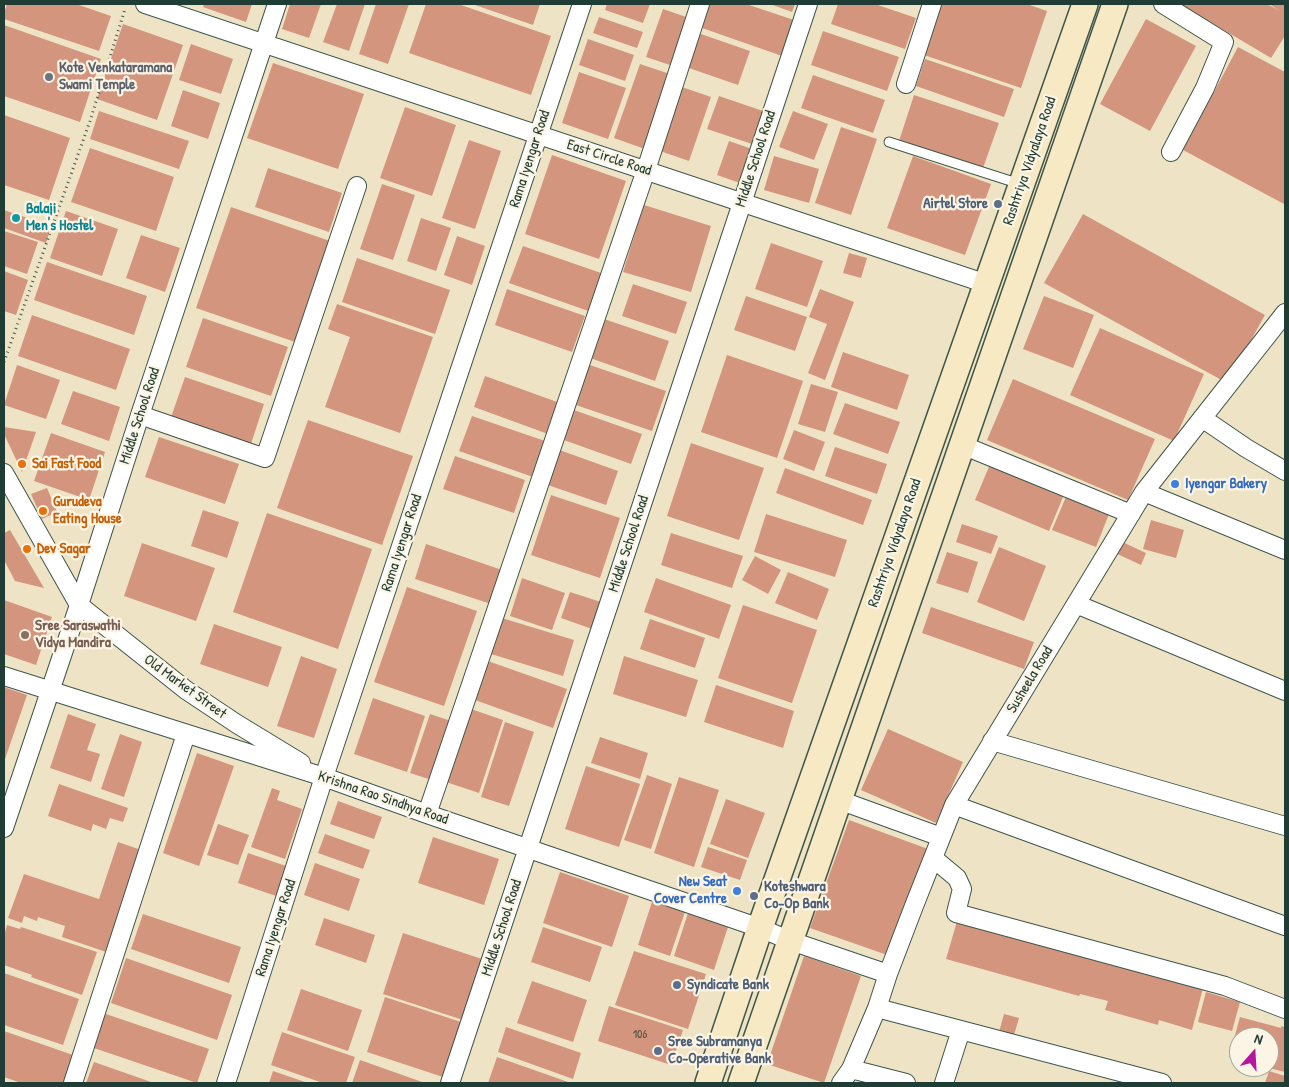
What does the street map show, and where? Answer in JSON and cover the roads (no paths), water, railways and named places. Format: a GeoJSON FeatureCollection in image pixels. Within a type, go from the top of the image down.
{"type":"FeatureCollection","features":[{"type":"Feature","properties":{"kind":"main road","name":"Rashtriya Vidyalaya Road"},"geometry":{"type":"LineString","coordinates":[[708,1083],[760,928],[1085,4]]}},
{"type":"Feature","properties":{"kind":"main road","name":"Rashtriya Vidyalaya Road"},"geometry":{"type":"LineString","coordinates":[[741,1083],[1115,4]]}},
{"type":"Feature","properties":{"kind":"street","name":"East Circle Road"},"geometry":{"type":"LineString","coordinates":[[145,4],[987,284]]}},
{"type":"Feature","properties":{"kind":"street","name":"Middle School Road"},"geometry":{"type":"LineString","coordinates":[[4,828],[277,4]]}},
{"type":"Feature","properties":{"kind":"street","name":"Rama Iyengar Road"},"geometry":{"type":"LineString","coordinates":[[226,1083],[324,777],[582,4]]}},
{"type":"Feature","properties":{"kind":"street"},"geometry":{"type":"LineString","coordinates":[[427,814],[646,170],[700,4]]}},
{"type":"Feature","properties":{"kind":"street","name":"Middle School Road"},"geometry":{"type":"LineString","coordinates":[[450,1083],[808,4]]}},
{"type":"Feature","properties":{"kind":"street"},"geometry":{"type":"LineString","coordinates":[[906,84],[932,4]]}},
{"type":"Feature","properties":{"kind":"street"},"geometry":{"type":"LineString","coordinates":[[1163,4],[1224,42],[1205,88],[1171,152]]}},
{"type":"Feature","properties":{"kind":"street"},"geometry":{"type":"LineString","coordinates":[[140,416],[265,458],[357,186]]}},
{"type":"Feature","properties":{"kind":"street","name":"Susheela Road"},"geometry":{"type":"LineString","coordinates":[[846,1076],[877,1008],[888,974],[954,804],[1144,492],[1285,313]]}},
{"type":"Feature","properties":{"kind":"street"},"geometry":{"type":"LineString","coordinates":[[1202,418],[1246,448],[1285,471]]}},
{"type":"Feature","properties":{"kind":"street"},"geometry":{"type":"LineString","coordinates":[[962,445],[1131,514]]}},
{"type":"Feature","properties":{"kind":"street","name":"Old Market Street"},"geometry":{"type":"LineString","coordinates":[[4,473],[79,605],[186,690],[236,724],[324,777]]}},
{"type":"Feature","properties":{"kind":"street"},"geometry":{"type":"LineString","coordinates":[[1144,492],[1285,550]]}},
{"type":"Feature","properties":{"kind":"street"},"geometry":{"type":"LineString","coordinates":[[1076,604],[1285,691]]}},
{"type":"Feature","properties":{"kind":"street","name":"Krishna Rao Sindhya Road"},"geometry":{"type":"LineString","coordinates":[[4,676],[324,777],[888,974]]}},
{"type":"Feature","properties":{"kind":"street"},"geometry":{"type":"LineString","coordinates":[[73,1083],[186,734]]}},
{"type":"Feature","properties":{"kind":"street"},"geometry":{"type":"LineString","coordinates":[[992,741],[1285,826]]}},
{"type":"Feature","properties":{"kind":"street"},"geometry":{"type":"LineString","coordinates":[[839,800],[941,837]]}},
{"type":"Feature","properties":{"kind":"street"},"geometry":{"type":"LineString","coordinates":[[954,804],[1285,926]]}},
{"type":"Feature","properties":{"kind":"street"},"geometry":{"type":"LineString","coordinates":[[933,858],[957,878],[962,889],[956,913],[1224,986],[1285,1009]]}},
{"type":"Feature","properties":{"kind":"street"},"geometry":{"type":"LineString","coordinates":[[877,1008],[1162,1083]]}},
{"type":"Feature","properties":{"kind":"street"},"geometry":{"type":"LineString","coordinates":[[944,1083],[961,1030]]}},
{"type":"Feature","properties":{"kind":"street"},"geometry":{"type":"LineString","coordinates":[[846,1076],[906,1083]]}},
{"type":"Feature","properties":{"kind":"lane"},"geometry":{"type":"LineString","coordinates":[[889,142],[1022,185]]}},
{"type":"Feature","properties":{"kind":"place","name":"Kote Venkataramana Swami Temple"},"geometry":{"type":"Point","coordinates":[49,77]}},
{"type":"Feature","properties":{"kind":"place","name":"Airtel Store"},"geometry":{"type":"Point","coordinates":[998,204]}},
{"type":"Feature","properties":{"kind":"place","name":"Balaji Men's Hostel"},"geometry":{"type":"Point","coordinates":[16,218]}},
{"type":"Feature","properties":{"kind":"place","name":"Sai Fast Food"},"geometry":{"type":"Point","coordinates":[22,464]}},
{"type":"Feature","properties":{"kind":"place","name":"Iyengar Bakery"},"geometry":{"type":"Point","coordinates":[1175,484]}},
{"type":"Feature","properties":{"kind":"place","name":"Gurudeva Eating House"},"geometry":{"type":"Point","coordinates":[43,511]}},
{"type":"Feature","properties":{"kind":"place","name":"Dev Sagar"},"geometry":{"type":"Point","coordinates":[27,549]}},
{"type":"Feature","properties":{"kind":"place","name":"Sree Saraswathi Vidya Mandira"},"geometry":{"type":"Point","coordinates":[25,635]}},
{"type":"Feature","properties":{"kind":"place","name":"New Seat Cover Centre"},"geometry":{"type":"Point","coordinates":[737,891]}},
{"type":"Feature","properties":{"kind":"place","name":"Koteshwara Co-Op Bank"},"geometry":{"type":"Point","coordinates":[754,896]}},
{"type":"Feature","properties":{"kind":"place","name":"Syndicate Bank"},"geometry":{"type":"Point","coordinates":[677,985]}},
{"type":"Feature","properties":{"kind":"place","name":"Sree Subramanya Co-Operative Bank"},"geometry":{"type":"Point","coordinates":[658,1051]}}]}
